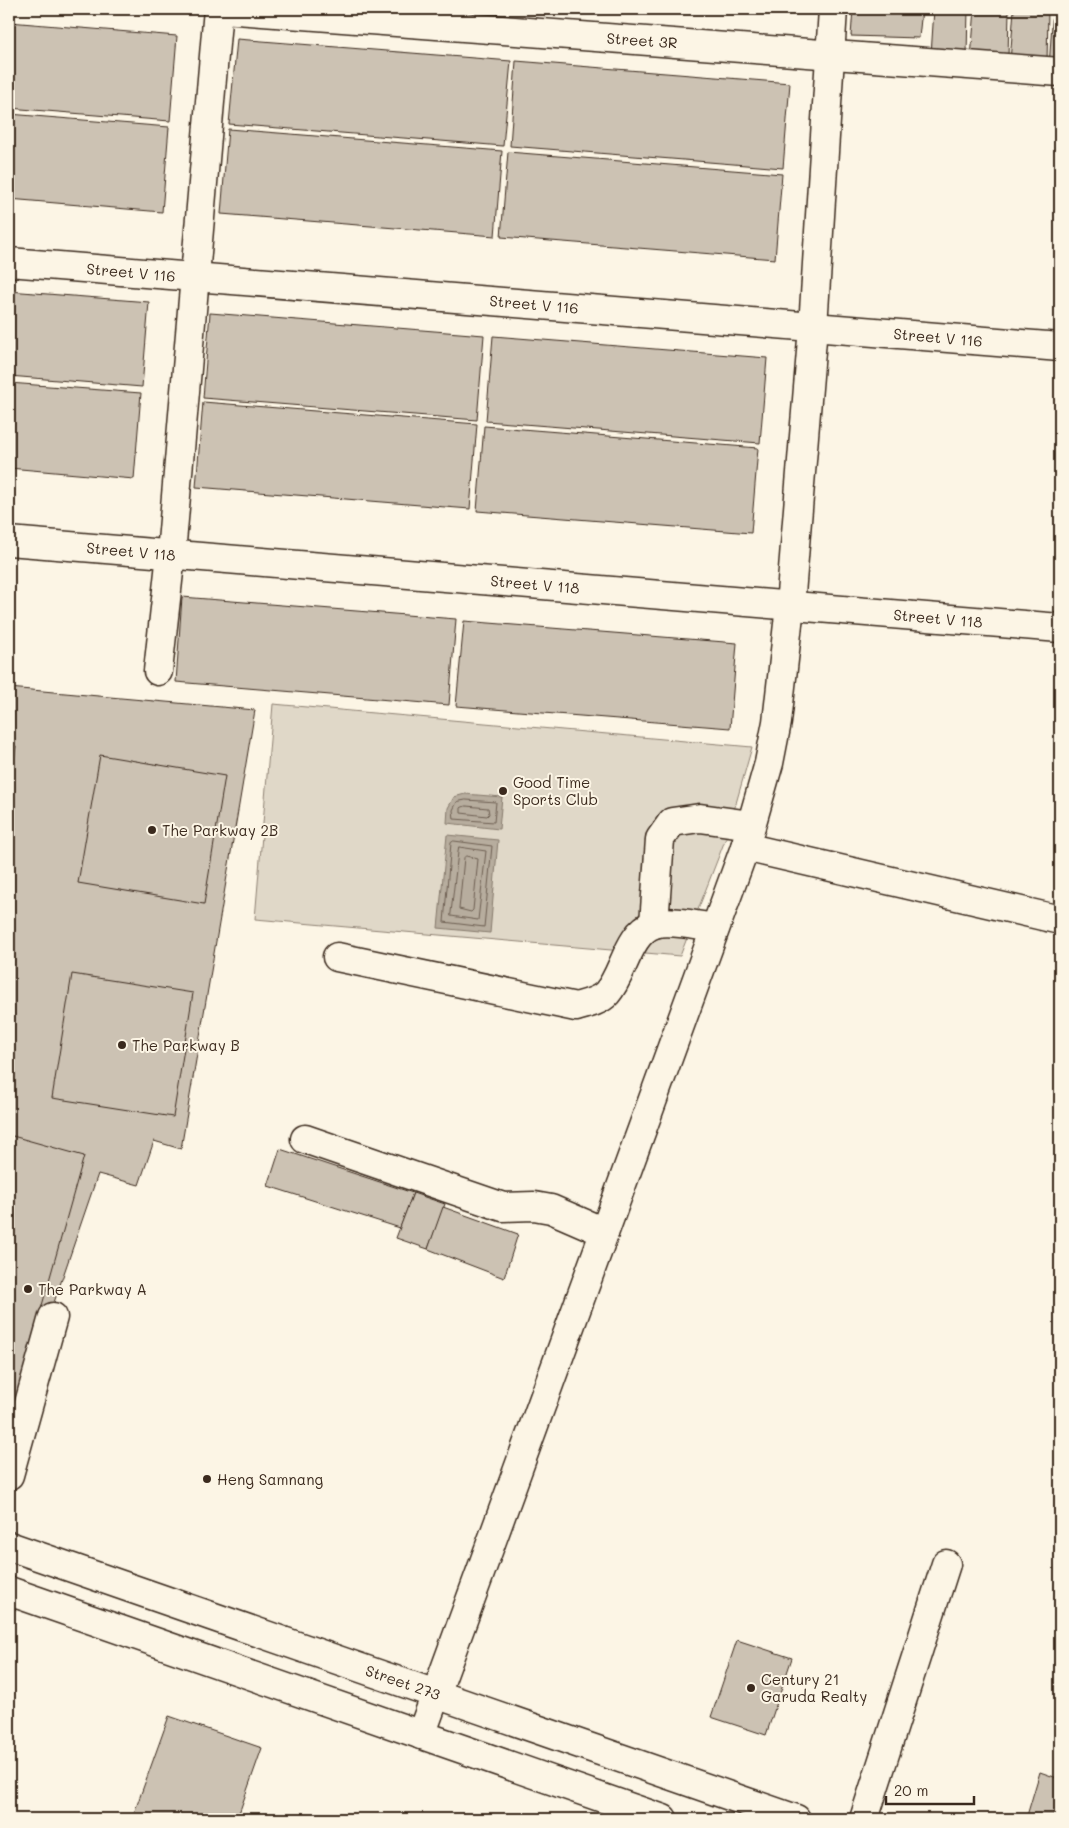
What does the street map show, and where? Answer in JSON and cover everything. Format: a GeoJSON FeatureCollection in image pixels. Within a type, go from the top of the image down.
{"type":"FeatureCollection","features":[{"type":"Feature","properties":{"kind":"street"},"geometry":{"type":"LineString","coordinates":[[158,671],[171,554],[218,9]]}},
{"type":"Feature","properties":{"kind":"street","name":"Street 3R"},"geometry":{"type":"LineString","coordinates":[[223,9],[1060,72]]}},
{"type":"Feature","properties":{"kind":"street"},"geometry":{"type":"LineString","coordinates":[[421,1735],[748,836],[769,763],[777,722],[790,606],[812,327],[832,9]]}},
{"type":"Feature","properties":{"kind":"street","name":"Street V 116"},"geometry":{"type":"LineString","coordinates":[[9,262],[1060,347]]}},
{"type":"Feature","properties":{"kind":"street","name":"Street V 118"},"geometry":{"type":"LineString","coordinates":[[9,541],[1060,628]]}},
{"type":"Feature","properties":{"kind":"street"},"geometry":{"type":"LineString","coordinates":[[654,924],[660,839],[672,822],[700,818],[748,836],[1060,920]]}},
{"type":"Feature","properties":{"kind":"street"},"geometry":{"type":"LineString","coordinates":[[336,958],[576,1007],[594,1002],[607,993],[636,941],[644,930],[654,924],[664,922],[715,928]]}},
{"type":"Feature","properties":{"kind":"street"},"geometry":{"type":"LineString","coordinates":[[305,1139],[503,1207],[534,1206],[551,1209],[604,1232]]}},
{"type":"Feature","properties":{"kind":"street"},"geometry":{"type":"LineString","coordinates":[[9,1475],[53,1317]]}},
{"type":"Feature","properties":{"kind":"street","name":"Street 273"},"geometry":{"type":"LineString","coordinates":[[9,1546],[436,1694],[737,1810],[796,1819]]}},
{"type":"Feature","properties":{"kind":"street"},"geometry":{"type":"LineString","coordinates":[[864,1819],[946,1564]]}},
{"type":"Feature","properties":{"kind":"street"},"geometry":{"type":"LineString","coordinates":[[9,1591],[663,1819]]}},
{"type":"Feature","properties":{"kind":"shaded area","name":"Good Time Sports Club"},"geometry":{"type":"Polygon","coordinates":[[[273,704],[752,747],[727,835],[680,956],[255,919],[273,704]]]}},
{"type":"Feature","properties":{"kind":"water"},"geometry":{"type":"Polygon","coordinates":[[[465,794],[502,797],[499,829],[447,823],[448,808],[454,797],[465,794]]]}},
{"type":"Feature","properties":{"kind":"water"},"geometry":{"type":"Polygon","coordinates":[[[447,835],[498,840],[490,933],[438,928],[447,835]]]}},
{"type":"Feature","properties":{"kind":"building"},"geometry":{"type":"Polygon","coordinates":[[[853,9],[922,9],[919,38],[851,36],[853,9]]]}},
{"type":"Feature","properties":{"kind":"building"},"geometry":{"type":"Polygon","coordinates":[[[934,9],[968,9],[967,55],[931,55],[934,9]]]}},
{"type":"Feature","properties":{"kind":"building"},"geometry":{"type":"Polygon","coordinates":[[[975,9],[1009,9],[1008,59],[971,58],[975,9]]]}},
{"type":"Feature","properties":{"kind":"building"},"geometry":{"type":"Polygon","coordinates":[[[1014,9],[1048,9],[1047,63],[1010,62],[1014,9]]]}},
{"type":"Feature","properties":{"kind":"building"},"geometry":{"type":"Polygon","coordinates":[[[1053,9],[1060,9],[1060,67],[1049,67],[1053,9]]]}},
{"type":"Feature","properties":{"kind":"building"},"geometry":{"type":"Polygon","coordinates":[[[9,22],[177,36],[170,121],[9,108],[9,22]]]}},
{"type":"Feature","properties":{"kind":"building"},"geometry":{"type":"Polygon","coordinates":[[[237,39],[511,61],[503,146],[229,124],[237,39]]]}},
{"type":"Feature","properties":{"kind":"building"},"geometry":{"type":"Polygon","coordinates":[[[516,61],[790,83],[783,168],[510,146],[516,61]]]}},
{"type":"Feature","properties":{"kind":"building"},"geometry":{"type":"Polygon","coordinates":[[[9,114],[169,127],[162,212],[9,199],[9,114]]]}},
{"type":"Feature","properties":{"kind":"building"},"geometry":{"type":"Polygon","coordinates":[[[228,129],[502,151],[495,236],[221,214],[228,129]]]}},
{"type":"Feature","properties":{"kind":"building"},"geometry":{"type":"Polygon","coordinates":[[[508,152],[782,174],[775,259],[501,237],[508,152]]]}},
{"type":"Feature","properties":{"kind":"building"},"geometry":{"type":"Polygon","coordinates":[[[9,291],[149,302],[142,387],[9,376],[9,291]]]}},
{"type":"Feature","properties":{"kind":"building"},"geometry":{"type":"Polygon","coordinates":[[[210,313],[484,335],[477,420],[203,398],[210,313]]]}},
{"type":"Feature","properties":{"kind":"building"},"geometry":{"type":"Polygon","coordinates":[[[493,336],[767,358],[760,443],[486,421],[493,336]]]}},
{"type":"Feature","properties":{"kind":"building"},"geometry":{"type":"Polygon","coordinates":[[[9,383],[141,393],[134,479],[9,468],[9,383]]]}},
{"type":"Feature","properties":{"kind":"building"},"geometry":{"type":"Polygon","coordinates":[[[203,402],[477,424],[470,509],[196,487],[203,402]]]}},
{"type":"Feature","properties":{"kind":"building"},"geometry":{"type":"Polygon","coordinates":[[[484,426],[758,448],[751,533],[477,511],[484,426]]]}},
{"type":"Feature","properties":{"kind":"building"},"geometry":{"type":"Polygon","coordinates":[[[182,597],[456,619],[449,705],[176,682],[182,597]]]}},
{"type":"Feature","properties":{"kind":"building"},"geometry":{"type":"Polygon","coordinates":[[[464,621],[737,643],[730,728],[456,706],[464,621]]]}},
{"type":"Feature","properties":{"kind":"building"},"geometry":{"type":"Polygon","coordinates":[[[9,688],[255,710],[181,1149],[154,1141],[139,1185],[98,1174],[9,1434],[9,688]]]}},
{"type":"Feature","properties":{"kind":"building"},"geometry":{"type":"Polygon","coordinates":[[[9,745],[16,746],[9,798],[9,745]]]}},
{"type":"Feature","properties":{"kind":"building","name":"The Parkway 2B"},"geometry":{"type":"Polygon","coordinates":[[[100,755],[225,776],[204,904],[78,883],[100,755]]]}},
{"type":"Feature","properties":{"kind":"building","name":"The Parkway B"},"geometry":{"type":"Polygon","coordinates":[[[72,974],[193,993],[173,1117],[52,1098],[72,974]]]}},
{"type":"Feature","properties":{"kind":"building","name":"The Parkway A"},"geometry":{"type":"Polygon","coordinates":[[[9,1135],[84,1156],[9,1423],[9,1135]]]}},
{"type":"Feature","properties":{"kind":"building"},"geometry":{"type":"Polygon","coordinates":[[[280,1149],[413,1193],[400,1228],[268,1186],[280,1149]]]}},
{"type":"Feature","properties":{"kind":"building"},"geometry":{"type":"Polygon","coordinates":[[[413,1193],[445,1204],[428,1249],[396,1238],[413,1193]]]}},
{"type":"Feature","properties":{"kind":"building"},"geometry":{"type":"Polygon","coordinates":[[[443,1207],[518,1234],[504,1278],[428,1249],[443,1207]]]}},
{"type":"Feature","properties":{"kind":"building","name":"Century 21 Garuda Realty"},"geometry":{"type":"Polygon","coordinates":[[[737,1640],[792,1658],[766,1735],[711,1717],[737,1640]]]}},
{"type":"Feature","properties":{"kind":"building"},"geometry":{"type":"Polygon","coordinates":[[[169,1716],[262,1748],[237,1819],[132,1819],[169,1716]]]}},
{"type":"Feature","properties":{"kind":"building"},"geometry":{"type":"Polygon","coordinates":[[[1040,1772],[1060,1779],[1060,1819],[1026,1819],[1040,1772]]]}},
{"type":"Feature","properties":{"kind":"place","name":"Good Time Sports Club"},"geometry":{"type":"Point","coordinates":[503,791]}},
{"type":"Feature","properties":{"kind":"place","name":"The Parkway 2B"},"geometry":{"type":"Point","coordinates":[152,830]}},
{"type":"Feature","properties":{"kind":"place","name":"The Parkway B"},"geometry":{"type":"Point","coordinates":[122,1045]}},
{"type":"Feature","properties":{"kind":"place","name":"The Parkway A"},"geometry":{"type":"Point","coordinates":[28,1289]}},
{"type":"Feature","properties":{"kind":"place","name":"Heng Samnang"},"geometry":{"type":"Point","coordinates":[207,1479]}},
{"type":"Feature","properties":{"kind":"place","name":"Century 21 Garuda Realty"},"geometry":{"type":"Point","coordinates":[751,1688]}}]}
